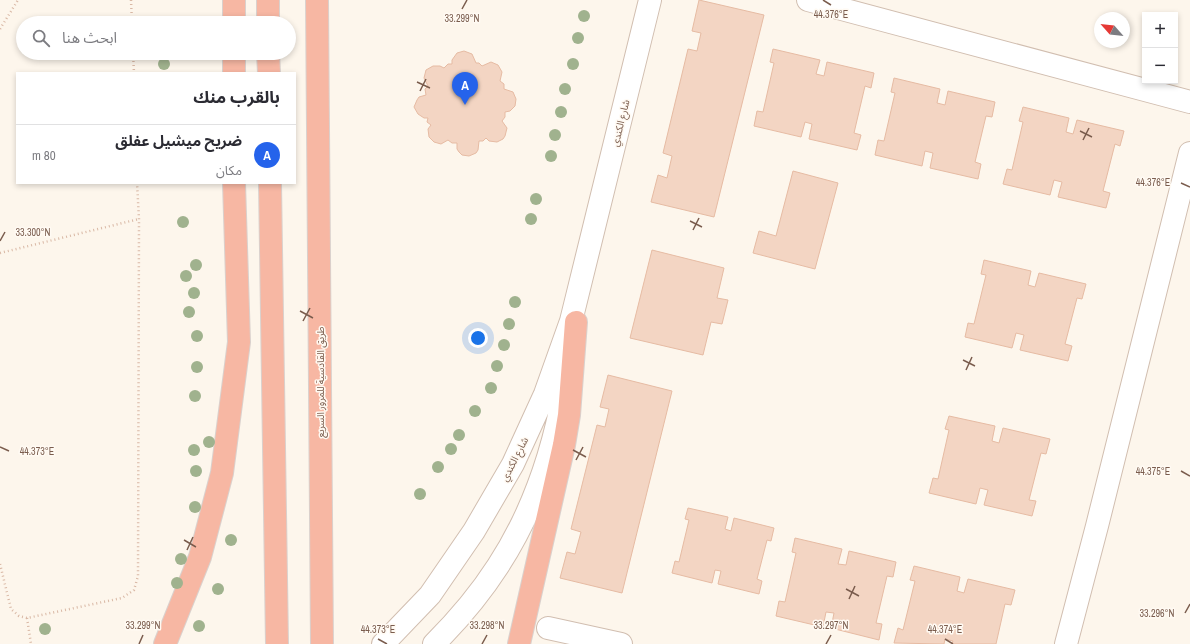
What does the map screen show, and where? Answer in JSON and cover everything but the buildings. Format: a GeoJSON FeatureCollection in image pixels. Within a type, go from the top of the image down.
{"type":"FeatureCollection","features":[{"type":"Feature","properties":{"kind":"highway"},"geometry":{"type":"LineString","coordinates":[[234,0],[234,16]]}},
{"type":"Feature","properties":{"kind":"highway"},"geometry":{"type":"LineString","coordinates":[[268,0],[268,16]]}},
{"type":"Feature","properties":{"kind":"highway","name":"طريق القادسية للمرور السريع"},"geometry":{"type":"LineString","coordinates":[[317,0],[322,644]]}},
{"type":"Feature","properties":{"kind":"highway"},"geometry":{"type":"LineString","coordinates":[[234,60],[234,72]]}},
{"type":"Feature","properties":{"kind":"highway"},"geometry":{"type":"LineString","coordinates":[[268,60],[268,72]]}},
{"type":"Feature","properties":{"kind":"highway"},"geometry":{"type":"LineString","coordinates":[[165,644],[200,557],[222,473],[239,342],[234,184]]}},
{"type":"Feature","properties":{"kind":"highway"},"geometry":{"type":"LineString","coordinates":[[270,184],[277,644]]}},
{"type":"Feature","properties":{"kind":"highway"},"geometry":{"type":"LineString","coordinates":[[519,644],[564,445],[569,415],[576,322]]}},
{"type":"Feature","properties":{"kind":"street","name":"شارع الكندي"},"geometry":{"type":"LineString","coordinates":[[383,644],[430,595],[474,531],[513,464],[545,394],[571,321],[650,0]]}},
{"type":"Feature","properties":{"kind":"street"},"geometry":{"type":"LineString","coordinates":[[808,0],[1190,102]]}},
{"type":"Feature","properties":{"kind":"street"},"geometry":{"type":"LineString","coordinates":[[1066,644],[1190,153]]}},
{"type":"Feature","properties":{"kind":"street","name":"شارع الكندي"},"geometry":{"type":"LineString","coordinates":[[434,644],[463,614],[498,566],[525,518],[547,460],[563,395],[590,246]]}},
{"type":"Feature","properties":{"kind":"street"},"geometry":{"type":"LineString","coordinates":[[548,628],[621,644]]}},
{"type":"Feature","properties":{"kind":"path"},"geometry":{"type":"LineString","coordinates":[[0,29],[18,0]]}},
{"type":"Feature","properties":{"kind":"path"},"geometry":{"type":"LineString","coordinates":[[131,0],[132,16]]}},
{"type":"Feature","properties":{"kind":"path"},"geometry":{"type":"LineString","coordinates":[[133,60],[134,72]]}},
{"type":"Feature","properties":{"kind":"path"},"geometry":{"type":"LineString","coordinates":[[0,564],[11,609],[19,616],[27,618],[122,598],[134,590],[138,576],[139,219],[137,184]]}},
{"type":"Feature","properties":{"kind":"path"},"geometry":{"type":"LineString","coordinates":[[0,253],[139,219]]}},
{"type":"Feature","properties":{"kind":"path"},"geometry":{"type":"LineString","coordinates":[[27,618],[31,644]]}},
{"type":"Feature","properties":{"kind":"place","name":"ضريح ميشيل عفلق"},"geometry":{"type":"Point","coordinates":[465,105]}}]}
